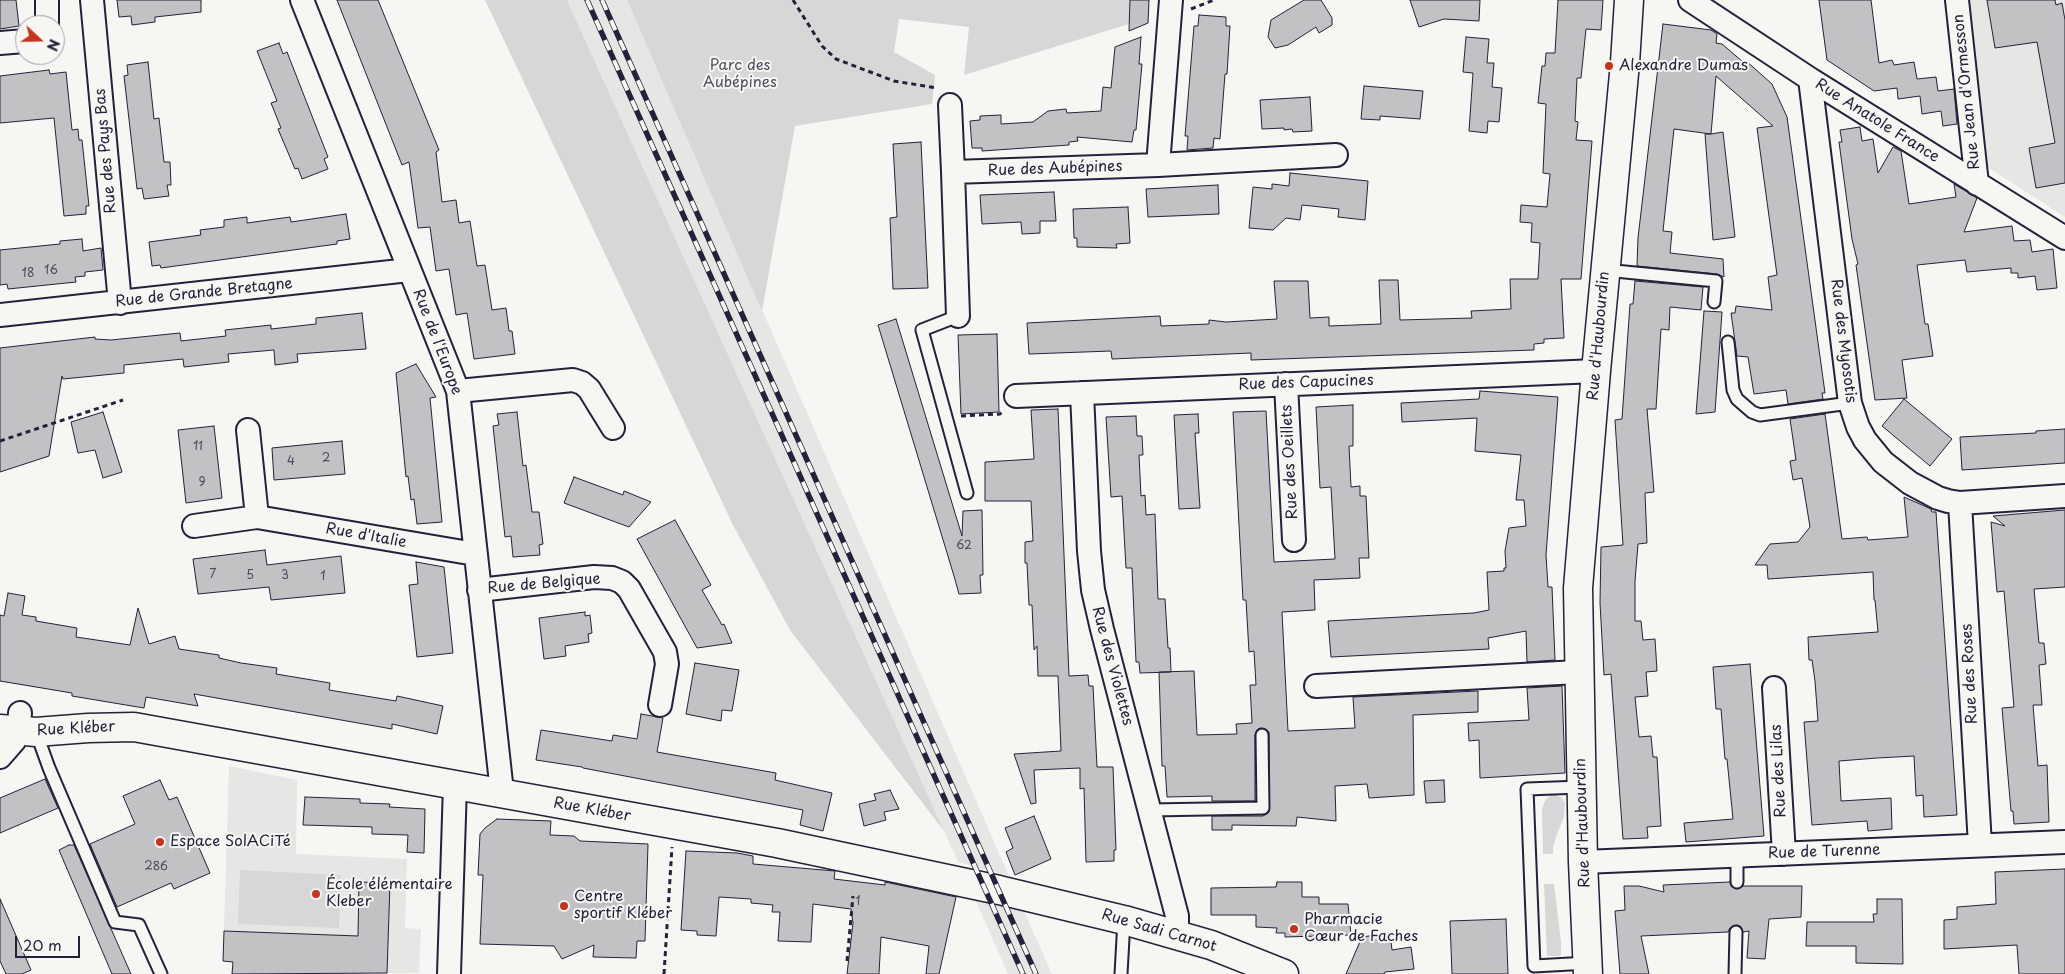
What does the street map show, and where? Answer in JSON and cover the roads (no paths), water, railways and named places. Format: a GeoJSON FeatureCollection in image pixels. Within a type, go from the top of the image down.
{"type":"FeatureCollection","features":[{"type":"Feature","properties":{"kind":"street"},"geometry":{"type":"LineString","coordinates":[[47,0],[47,15]]}},
{"type":"Feature","properties":{"kind":"street","name":"Rue des Pays Bas"},"geometry":{"type":"LineString","coordinates":[[92,0],[120,303]]}},
{"type":"Feature","properties":{"kind":"street","name":"Rue de l'Europe"},"geometry":{"type":"LineString","coordinates":[[302,0],[458,391],[502,792]]}},
{"type":"Feature","properties":{"kind":"street"},"geometry":{"type":"LineString","coordinates":[[1158,165],[1172,0]]}},
{"type":"Feature","properties":{"kind":"street","name":"Rue d'Haubourdin"},"geometry":{"type":"LineString","coordinates":[[1588,968],[1578,672],[1579,566],[1625,63],[1629,0]]}},
{"type":"Feature","properties":{"kind":"street","name":"Rue Anatole France"},"geometry":{"type":"LineString","coordinates":[[1690,0],[1810,79],[2065,238]]}},
{"type":"Feature","properties":{"kind":"street","name":"Rue Jean d'Ormesson"},"geometry":{"type":"LineString","coordinates":[[1957,0],[1977,184]]}},
{"type":"Feature","properties":{"kind":"street"},"geometry":{"type":"LineString","coordinates":[[0,43],[15,42]]}},
{"type":"Feature","properties":{"kind":"street","name":"Rue des Myosotis"},"geometry":{"type":"LineString","coordinates":[[1810,79],[1850,403],[1858,427],[1865,440],[1883,462],[1910,483],[1938,498],[1960,503],[2065,496]]}},
{"type":"Feature","properties":{"kind":"street"},"geometry":{"type":"LineString","coordinates":[[950,105],[958,316]]}},
{"type":"Feature","properties":{"kind":"street","name":"Rue des Aubépines"},"geometry":{"type":"LineString","coordinates":[[953,172],[1158,165],[1336,155]]}},
{"type":"Feature","properties":{"kind":"street","name":"Rue de Grande Bretagne"},"geometry":{"type":"LineString","coordinates":[[0,316],[409,270]]}},
{"type":"Feature","properties":{"kind":"street","name":"Rue des Capucines"},"geometry":{"type":"LineString","coordinates":[[1016,396],[1596,371]]}},
{"type":"Feature","properties":{"kind":"street"},"geometry":{"type":"LineString","coordinates":[[458,391],[573,380],[589,389],[613,428]]}},
{"type":"Feature","properties":{"kind":"street","name":"Rue des Oeillets"},"geometry":{"type":"LineString","coordinates":[[1286,384],[1294,540]]}},
{"type":"Feature","properties":{"kind":"street","name":"Rue des Violettes"},"geometry":{"type":"LineString","coordinates":[[1082,393],[1093,590],[1177,916],[1177,935]]}},
{"type":"Feature","properties":{"kind":"street"},"geometry":{"type":"LineString","coordinates":[[248,430],[257,517]]}},
{"type":"Feature","properties":{"kind":"street","name":"Rue des Roses"},"geometry":{"type":"LineString","coordinates":[[1960,503],[1980,845]]}},
{"type":"Feature","properties":{"kind":"street","name":"Rue d'Italie"},"geometry":{"type":"LineString","coordinates":[[194,526],[257,517],[475,554]]}},
{"type":"Feature","properties":{"kind":"street","name":"Rue de Belgique"},"geometry":{"type":"LineString","coordinates":[[479,590],[594,577],[612,578],[622,582],[629,589],[665,652],[667,664],[660,705]]}},
{"type":"Feature","properties":{"kind":"street"},"geometry":{"type":"LineString","coordinates":[[1316,686],[1578,672]]}},
{"type":"Feature","properties":{"kind":"street","name":"Rue des Lilas"},"geometry":{"type":"LineString","coordinates":[[1774,688],[1784,854]]}},
{"type":"Feature","properties":{"kind":"street"},"geometry":{"type":"LineString","coordinates":[[0,758],[14,741],[15,723]]}},
{"type":"Feature","properties":{"kind":"street","name":"Rue Kléber"},"geometry":{"type":"LineString","coordinates":[[15,723],[152,730],[502,792],[857,858],[1031,898]]}},
{"type":"Feature","properties":{"kind":"street"},"geometry":{"type":"LineString","coordinates":[[449,974],[456,785]]}},
{"type":"Feature","properties":{"kind":"street","name":"Rue de Turenne"},"geometry":{"type":"LineString","coordinates":[[1583,862],[2065,842]]}},
{"type":"Feature","properties":{"kind":"street","name":"Rue Sadi Carnot"},"geometry":{"type":"LineString","coordinates":[[1031,898],[1124,920],[1177,935],[1225,950],[1284,974]]}},
{"type":"Feature","properties":{"kind":"lane"},"geometry":{"type":"LineString","coordinates":[[1605,270],[1716,281],[1714,302]]}},
{"type":"Feature","properties":{"kind":"lane"},"geometry":{"type":"LineString","coordinates":[[958,316],[922,330],[967,493]]}},
{"type":"Feature","properties":{"kind":"lane"},"geometry":{"type":"LineString","coordinates":[[1728,342],[1733,390],[1737,398],[1752,412],[1760,415],[1850,403]]}},
{"type":"Feature","properties":{"kind":"lane"},"geometry":{"type":"LineString","coordinates":[[15,723],[49,768],[115,922],[139,925],[161,974]]}},
{"type":"Feature","properties":{"kind":"lane"},"geometry":{"type":"LineString","coordinates":[[1151,810],[1263,808],[1262,734]]}},
{"type":"Feature","properties":{"kind":"lane"},"geometry":{"type":"LineString","coordinates":[[1581,787],[1527,789],[1534,966],[1588,968]]}},
{"type":"Feature","properties":{"kind":"lane"},"geometry":{"type":"LineString","coordinates":[[1737,855],[1737,882]]}},
{"type":"Feature","properties":{"kind":"lane"},"geometry":{"type":"LineString","coordinates":[[1121,974],[1124,920]]}},
{"type":"Feature","properties":{"kind":"lane"},"geometry":{"type":"LineString","coordinates":[[1735,974],[1736,932]]}},
{"type":"Feature","properties":{"kind":"railway"},"geometry":{"type":"LineString","coordinates":[[587,0],[1023,974]]}},
{"type":"Feature","properties":{"kind":"railway"},"geometry":{"type":"LineString","coordinates":[[602,0],[1036,974]]}},
{"type":"Feature","properties":{"kind":"place","name":"Alexandre Dumas"},"geometry":{"type":"Point","coordinates":[1609,66]}},
{"type":"Feature","properties":{"kind":"place","name":"Espace SolACiTé"},"geometry":{"type":"Point","coordinates":[160,842]}},
{"type":"Feature","properties":{"kind":"place","name":"École élémentaire Kleber"},"geometry":{"type":"Point","coordinates":[316,894]}},
{"type":"Feature","properties":{"kind":"place","name":"Centre sportif Kléber"},"geometry":{"type":"Point","coordinates":[564,906]}},
{"type":"Feature","properties":{"kind":"place","name":"Pharmacie Cœur de Faches"},"geometry":{"type":"Point","coordinates":[1294,929]}},
{"type":"Feature","properties":{"kind":"park label","name":"Parc des Aubépines"},"geometry":{"type":"Point","coordinates":[740,74]}}]}
